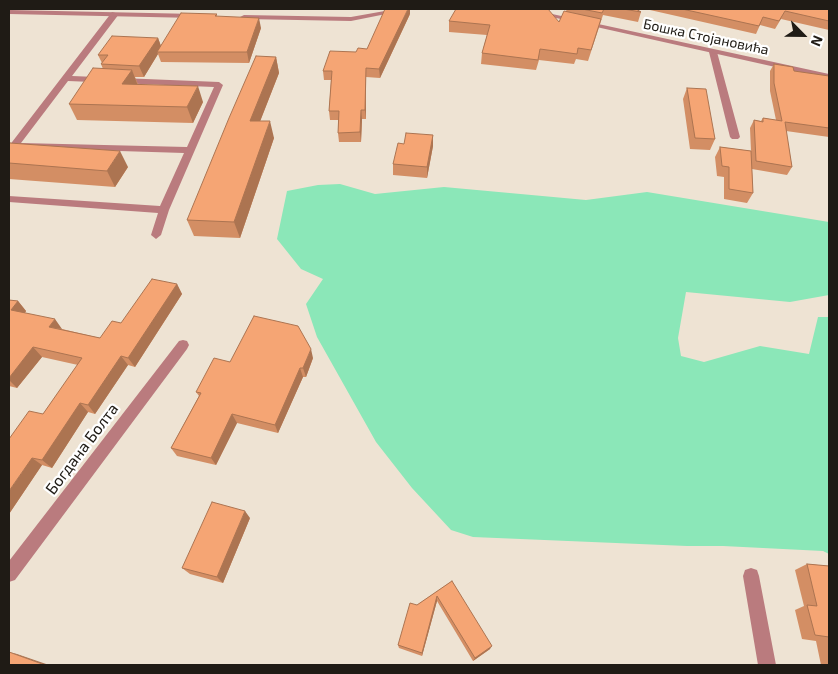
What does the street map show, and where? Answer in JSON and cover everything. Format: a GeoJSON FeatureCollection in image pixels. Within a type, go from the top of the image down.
{"type":"FeatureCollection","features":[{"type":"Feature","properties":{"kind":"street"},"geometry":{"type":"LineString","coordinates":[[232,17],[351,19],[407,9]]}},
{"type":"Feature","properties":{"kind":"street","name":"Бошка Стојановића"},"geometry":{"type":"LineString","coordinates":[[520,9],[829,77]]}},
{"type":"Feature","properties":{"kind":"street"},"geometry":{"type":"LineString","coordinates":[[9,12],[202,16]]}},
{"type":"Feature","properties":{"kind":"street"},"geometry":{"type":"LineString","coordinates":[[12,148],[114,14]]}},
{"type":"Feature","properties":{"kind":"street"},"geometry":{"type":"LineString","coordinates":[[713,52],[735,137]]}},
{"type":"Feature","properties":{"kind":"street"},"geometry":{"type":"LineString","coordinates":[[66,78],[219,84],[164,210],[156,235]]}},
{"type":"Feature","properties":{"kind":"street"},"geometry":{"type":"LineString","coordinates":[[12,148],[190,150]]}},
{"type":"Feature","properties":{"kind":"street"},"geometry":{"type":"LineString","coordinates":[[9,200],[164,210]]}},
{"type":"Feature","properties":{"kind":"street","name":"Богдана Болта"},"geometry":{"type":"LineString","coordinates":[[9,574],[183,345]]}},
{"type":"Feature","properties":{"kind":"street"},"geometry":{"type":"LineString","coordinates":[[752,576],[767,665]]}},
{"type":"Feature","properties":{"kind":"green space"},"geometry":{"type":"Polygon","coordinates":[[[340,184],[375,194],[444,187],[586,200],[647,192],[829,222],[829,295],[790,302],[686,292],[678,338],[681,356],[704,362],[760,346],[809,354],[818,317],[829,317],[829,554],[823,551],[723,546],[473,537],[451,530],[412,488],[376,442],[317,337],[306,304],[323,279],[301,269],[277,239],[287,191],[318,185],[340,184]]]}},
{"type":"Feature","properties":{"kind":"building"},"geometry":{"type":"Polygon","coordinates":[[[385,9],[408,9],[379,69],[366,68],[365,110],[361,110],[360,132],[338,133],[339,111],[329,111],[332,71],[323,71],[330,51],[356,52],[358,48],[367,49],[385,9]]]}},
{"type":"Feature","properties":{"kind":"building"},"geometry":{"type":"Polygon","coordinates":[[[456,9],[548,9],[559,22],[564,11],[601,19],[591,50],[578,48],[577,54],[540,49],[538,60],[482,53],[490,25],[449,21],[456,9]]]}},
{"type":"Feature","properties":{"kind":"building"},"geometry":{"type":"Polygon","coordinates":[[[582,9],[604,9],[602,13],[582,9]]]}},
{"type":"Feature","properties":{"kind":"building"},"geometry":{"type":"Polygon","coordinates":[[[623,9],[636,9],[641,12],[623,9]]]}},
{"type":"Feature","properties":{"kind":"building"},"geometry":{"type":"Polygon","coordinates":[[[682,9],[829,9],[829,21],[785,11],[779,21],[763,17],[759,26],[682,9]]]}},
{"type":"Feature","properties":{"kind":"building"},"geometry":{"type":"Polygon","coordinates":[[[181,13],[259,18],[247,52],[157,52],[181,13]]]}},
{"type":"Feature","properties":{"kind":"building"},"geometry":{"type":"Polygon","coordinates":[[[112,36],[158,38],[139,66],[101,64],[108,55],[98,55],[112,36]]]}},
{"type":"Feature","properties":{"kind":"building"},"geometry":{"type":"Polygon","coordinates":[[[256,56],[276,57],[250,121],[270,121],[234,222],[187,220],[229,118],[256,56]]]}},
{"type":"Feature","properties":{"kind":"building"},"geometry":{"type":"Polygon","coordinates":[[[774,64],[793,67],[794,71],[829,76],[829,128],[785,122],[792,167],[756,161],[754,120],[763,122],[763,118],[782,121],[774,83],[774,64]]]}},
{"type":"Feature","properties":{"kind":"building"},"geometry":{"type":"Polygon","coordinates":[[[93,68],[132,70],[122,84],[198,86],[187,107],[69,104],[93,68]]]}},
{"type":"Feature","properties":{"kind":"building"},"geometry":{"type":"Polygon","coordinates":[[[687,88],[706,89],[715,139],[695,138],[687,88]]]}},
{"type":"Feature","properties":{"kind":"building"},"geometry":{"type":"Polygon","coordinates":[[[406,133],[433,135],[427,167],[393,164],[398,143],[404,144],[406,133]]]}},
{"type":"Feature","properties":{"kind":"building"},"geometry":{"type":"Polygon","coordinates":[[[10,143],[120,151],[107,171],[9,163],[10,143]]]}},
{"type":"Feature","properties":{"kind":"building"},"geometry":{"type":"Polygon","coordinates":[[[720,147],[751,151],[753,193],[729,189],[729,167],[722,166],[720,147]]]}},
{"type":"Feature","properties":{"kind":"building"},"geometry":{"type":"Polygon","coordinates":[[[152,279],[177,284],[128,358],[121,356],[88,405],[80,403],[42,460],[32,458],[9,491],[9,439],[29,411],[43,414],[82,358],[33,347],[9,378],[9,300],[18,301],[11,310],[55,319],[49,327],[100,338],[112,321],[121,323],[152,279]]]}},
{"type":"Feature","properties":{"kind":"building"},"geometry":{"type":"Polygon","coordinates":[[[254,316],[298,326],[311,349],[303,368],[300,368],[275,425],[232,414],[211,458],[171,448],[201,393],[196,392],[214,358],[230,362],[254,316]]]}},
{"type":"Feature","properties":{"kind":"building"},"geometry":{"type":"Polygon","coordinates":[[[212,502],[245,511],[217,577],[182,568],[212,502]]]}},
{"type":"Feature","properties":{"kind":"building"},"geometry":{"type":"Polygon","coordinates":[[[807,564],[829,566],[829,637],[815,635],[807,605],[817,606],[807,564]]]}},
{"type":"Feature","properties":{"kind":"building"},"geometry":{"type":"Polygon","coordinates":[[[452,581],[492,646],[475,658],[437,596],[422,653],[398,645],[410,603],[417,605],[452,581]]]}},
{"type":"Feature","properties":{"kind":"building"},"geometry":{"type":"Polygon","coordinates":[[[9,652],[45,665],[9,665],[9,652]]]}}]}
